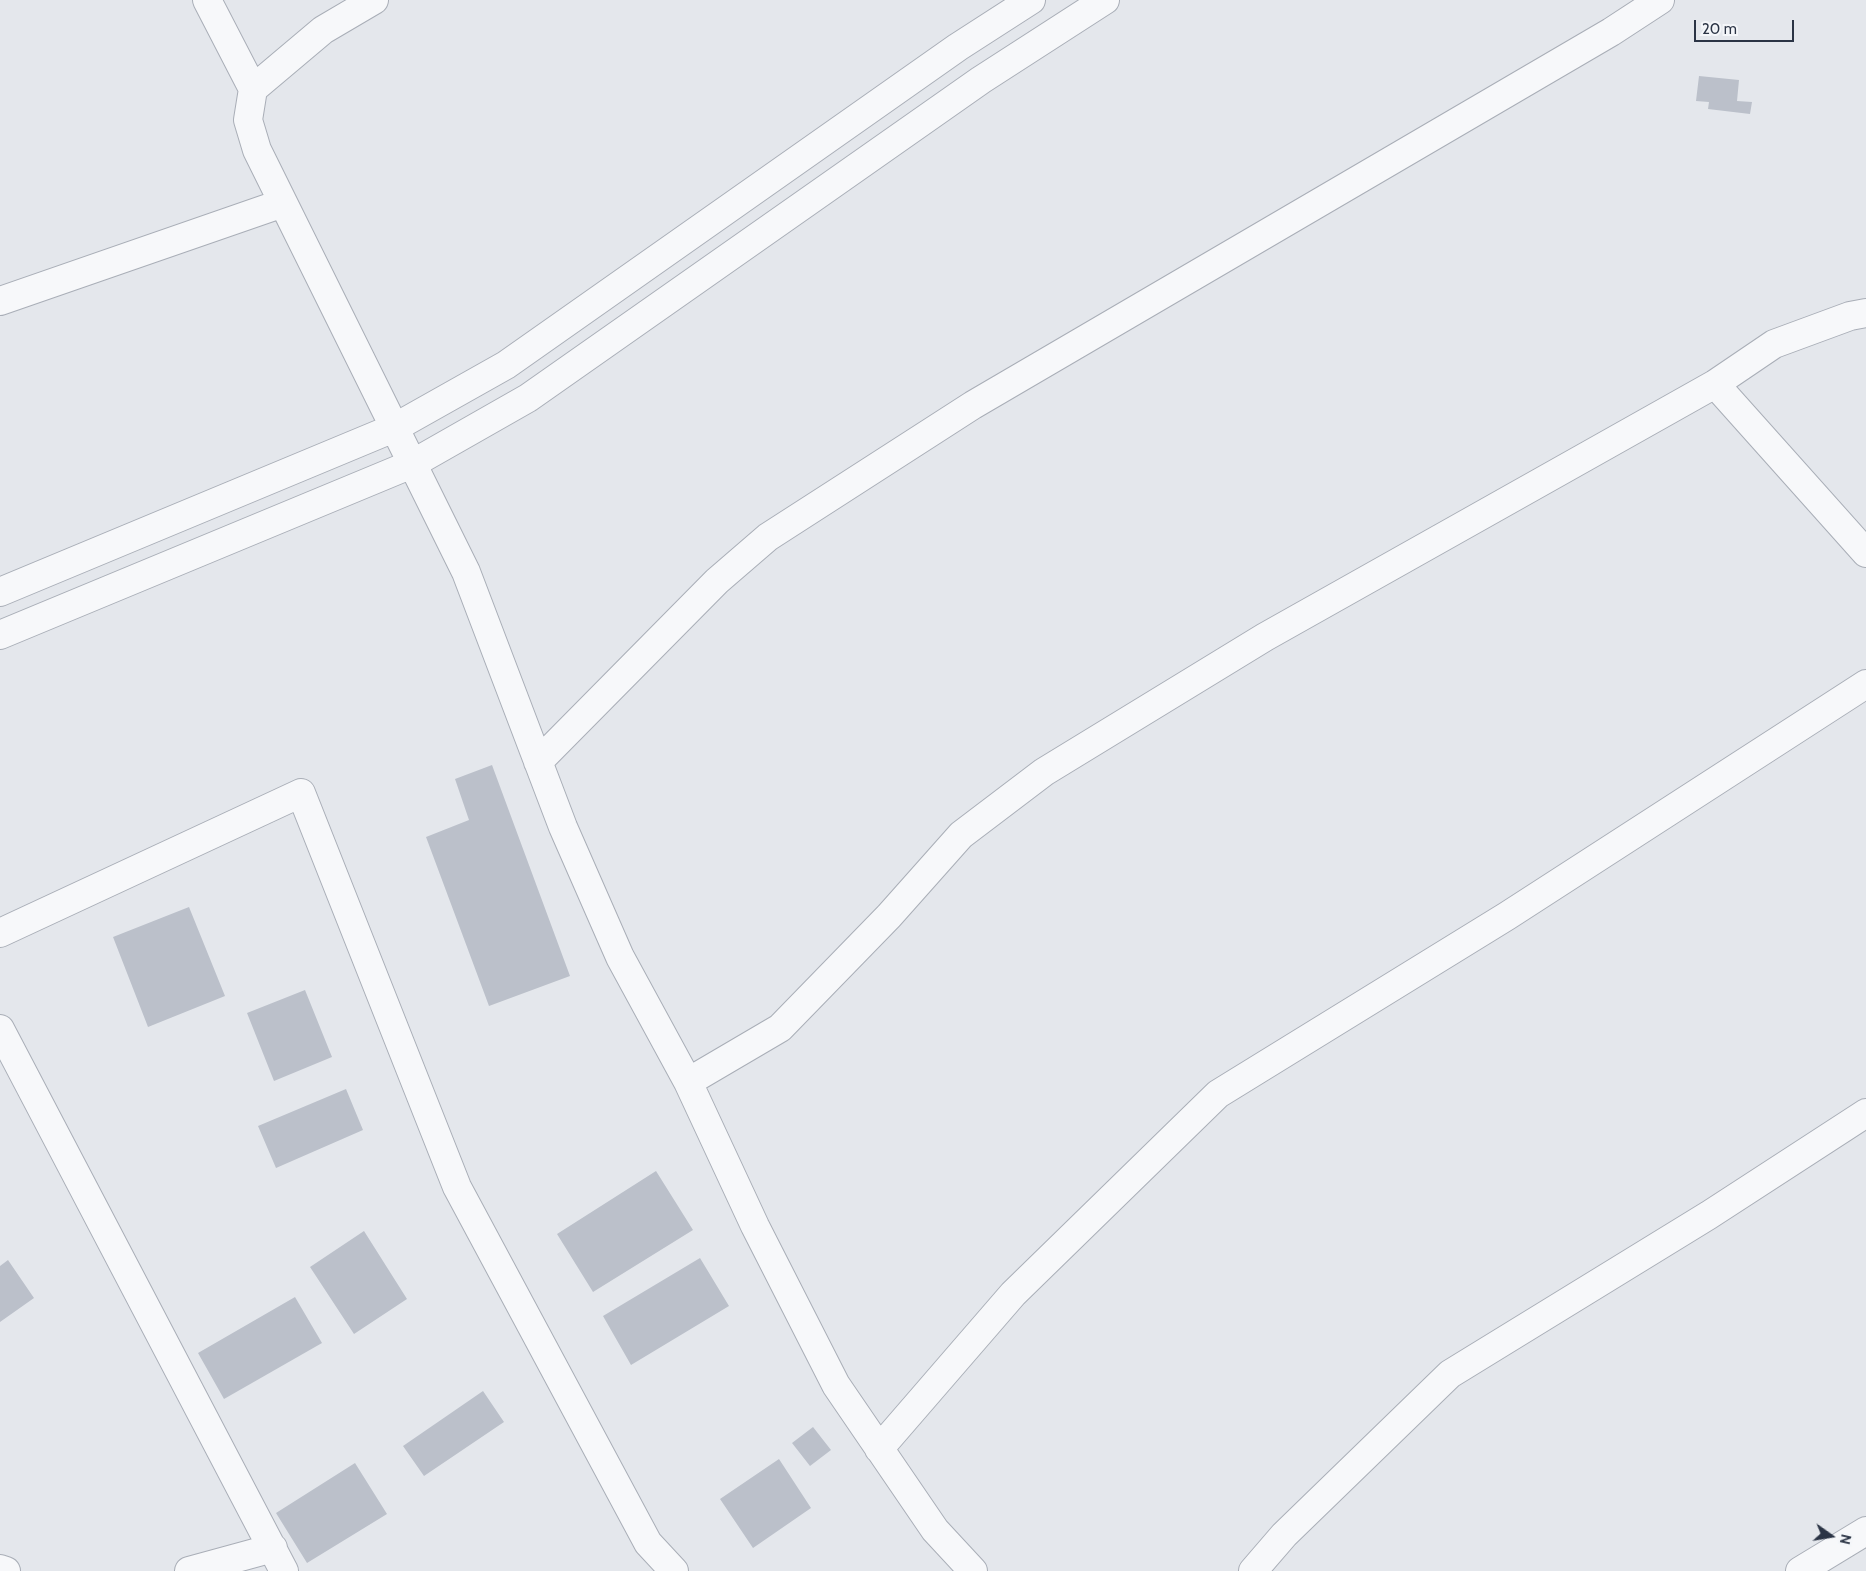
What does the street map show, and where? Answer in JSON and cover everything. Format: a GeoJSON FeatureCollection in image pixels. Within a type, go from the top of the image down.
{"type":"FeatureCollection","features":[{"type":"Feature","properties":{"kind":"street"},"geometry":{"type":"LineString","coordinates":[[207,0],[253,89],[248,120],[257,150],[466,572],[563,827],[620,957],[688,1082],[755,1226],[836,1385],[935,1530],[973,1571]]}},
{"type":"Feature","properties":{"kind":"street"},"geometry":{"type":"LineString","coordinates":[[253,89],[323,30],[374,0]]}},
{"type":"Feature","properties":{"kind":"street"},"geometry":{"type":"LineString","coordinates":[[0,592],[394,428],[506,365],[958,47],[1031,0]]}},
{"type":"Feature","properties":{"kind":"street"},"geometry":{"type":"LineString","coordinates":[[0,635],[412,464],[528,398],[981,80],[1105,0]]}},
{"type":"Feature","properties":{"kind":"street"},"geometry":{"type":"LineString","coordinates":[[538,762],[718,581],[768,538],[973,405],[1611,32],[1660,0]]}},
{"type":"Feature","properties":{"kind":"street"},"geometry":{"type":"LineString","coordinates":[[0,301],[283,202]]}},
{"type":"Feature","properties":{"kind":"street"},"geometry":{"type":"LineString","coordinates":[[688,1082],[780,1028],[889,916],[961,835],[1044,772],[1265,637],[1715,384],[1774,344],[1850,316],[1866,313]]}},
{"type":"Feature","properties":{"kind":"street"},"geometry":{"type":"LineString","coordinates":[[1715,384],[1866,553]]}},
{"type":"Feature","properties":{"kind":"street"},"geometry":{"type":"LineString","coordinates":[[880,1449],[1013,1294],[1218,1094],[1507,916],[1866,684]]}},
{"type":"Feature","properties":{"kind":"street"},"geometry":{"type":"LineString","coordinates":[[0,933],[302,793],[457,1187],[648,1543],[674,1571]]}},
{"type":"Feature","properties":{"kind":"street"},"geometry":{"type":"LineString","coordinates":[[0,1029],[278,1560],[189,1571]]}},
{"type":"Feature","properties":{"kind":"street"},"geometry":{"type":"LineString","coordinates":[[1253,1571],[1284,1535],[1450,1374],[1708,1215],[1866,1113]]}},
{"type":"Feature","properties":{"kind":"street"},"geometry":{"type":"LineString","coordinates":[[1800,1571],[1866,1531]]}},
{"type":"Feature","properties":{"kind":"street"},"geometry":{"type":"LineString","coordinates":[[0,1569],[6,1571]]}},
{"type":"Feature","properties":{"kind":"building"},"geometry":{"type":"Polygon","coordinates":[[[1699,76],[1739,80],[1737,101],[1752,102],[1750,114],[1708,109],[1709,102],[1696,101],[1699,76]]]}},
{"type":"Feature","properties":{"kind":"building"},"geometry":{"type":"Polygon","coordinates":[[[492,765],[570,976],[489,1006],[426,837],[469,820],[455,779],[492,765]]]}},
{"type":"Feature","properties":{"kind":"building"},"geometry":{"type":"Polygon","coordinates":[[[189,907],[225,996],[148,1027],[113,937],[189,907]]]}},
{"type":"Feature","properties":{"kind":"building"},"geometry":{"type":"Polygon","coordinates":[[[305,990],[332,1057],[274,1081],[247,1013],[305,990]]]}},
{"type":"Feature","properties":{"kind":"building"},"geometry":{"type":"Polygon","coordinates":[[[346,1089],[363,1130],[276,1168],[258,1126],[346,1089]]]}},
{"type":"Feature","properties":{"kind":"building"},"geometry":{"type":"Polygon","coordinates":[[[656,1171],[693,1230],[593,1292],[557,1234],[656,1171]]]}},
{"type":"Feature","properties":{"kind":"building"},"geometry":{"type":"Polygon","coordinates":[[[364,1231],[407,1299],[354,1334],[310,1267],[364,1231]]]}},
{"type":"Feature","properties":{"kind":"building"},"geometry":{"type":"Polygon","coordinates":[[[700,1258],[729,1306],[631,1365],[603,1316],[700,1258]]]}},
{"type":"Feature","properties":{"kind":"building"},"geometry":{"type":"Polygon","coordinates":[[[8,1260],[34,1298],[0,1322],[0,1266],[8,1260]]]}},
{"type":"Feature","properties":{"kind":"building"},"geometry":{"type":"Polygon","coordinates":[[[295,1297],[322,1343],[224,1399],[198,1353],[295,1297]]]}},
{"type":"Feature","properties":{"kind":"building"},"geometry":{"type":"Polygon","coordinates":[[[483,1391],[504,1422],[424,1476],[403,1446],[483,1391]]]}},
{"type":"Feature","properties":{"kind":"building"},"geometry":{"type":"Polygon","coordinates":[[[813,1427],[831,1450],[810,1466],[792,1443],[813,1427]]]}},
{"type":"Feature","properties":{"kind":"building"},"geometry":{"type":"Polygon","coordinates":[[[779,1459],[811,1508],[753,1548],[720,1499],[779,1459]]]}},
{"type":"Feature","properties":{"kind":"building"},"geometry":{"type":"Polygon","coordinates":[[[355,1463],[387,1514],[307,1563],[276,1513],[355,1463]]]}}]}
